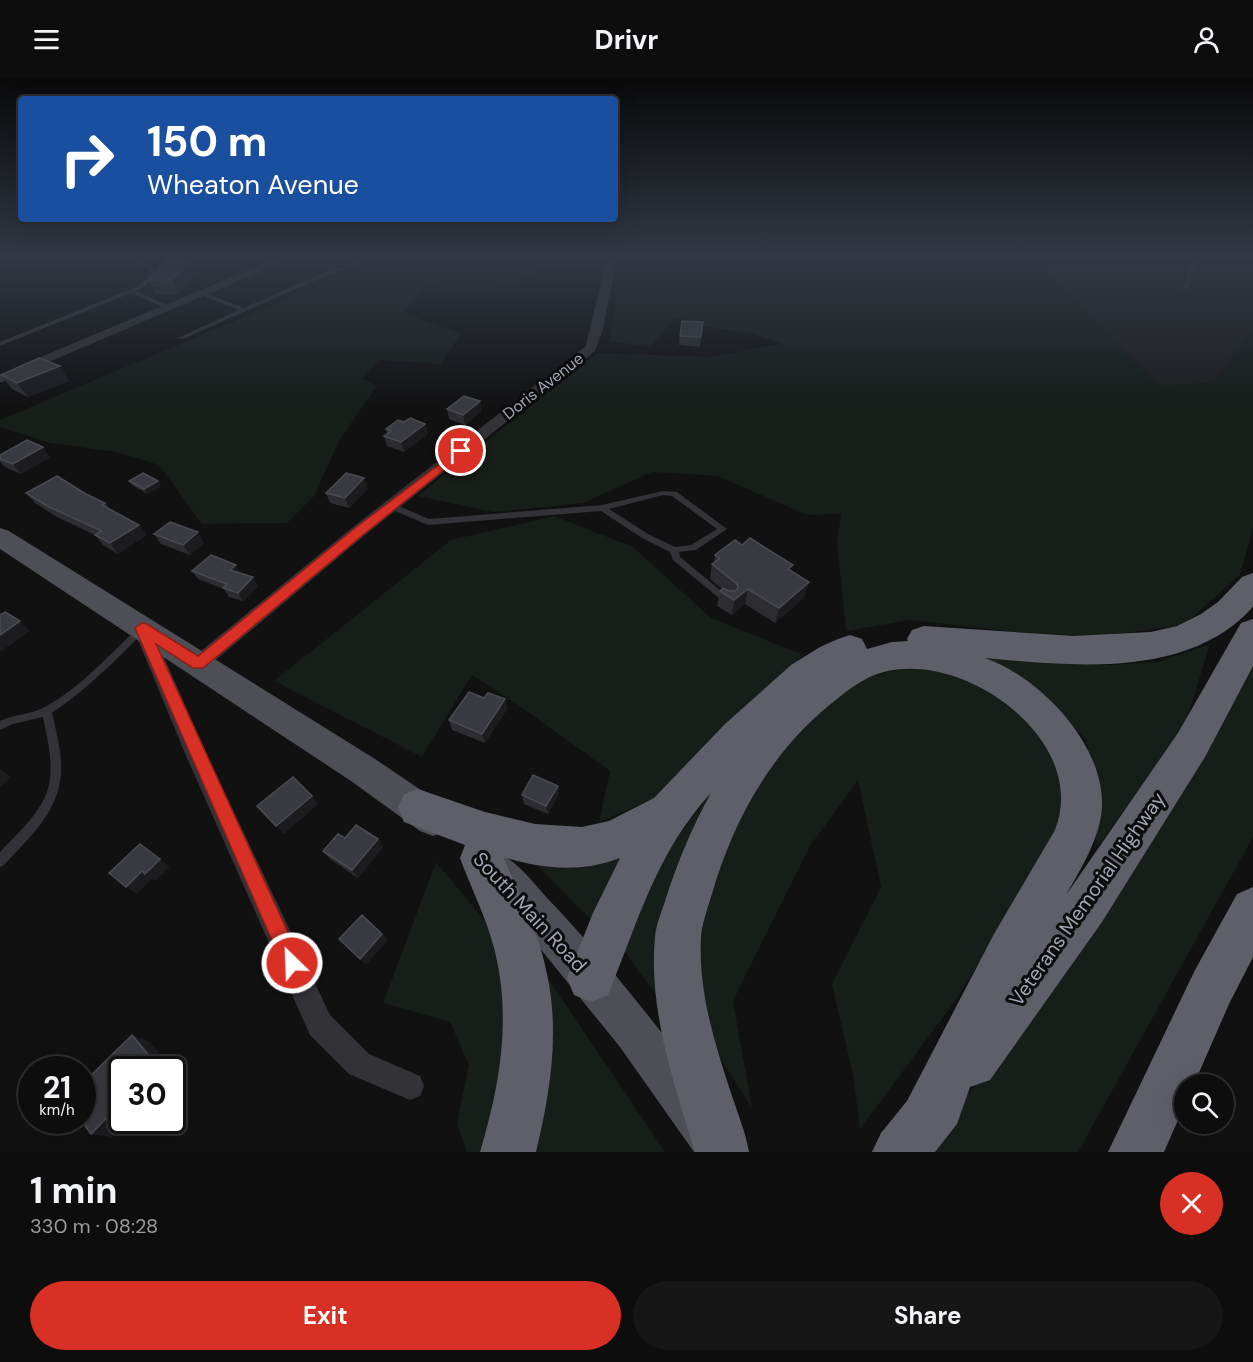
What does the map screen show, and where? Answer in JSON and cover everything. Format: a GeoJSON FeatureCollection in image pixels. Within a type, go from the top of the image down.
{"type":"FeatureCollection","features":[{"type":"Feature","properties":{"kind":"highway"},"geometry":{"type":"LineString","coordinates":[[591,978],[609,929],[648,845],[670,810],[738,736],[804,675],[832,657],[874,641],[907,637],[1092,650],[1154,645],[1212,625],[1237,604],[1253,585]]}},
{"type":"Feature","properties":{"kind":"highway","name":"Veterans Memorial Highway"},"geometry":{"type":"LineString","coordinates":[[912,1137],[1042,967],[1099,887],[1202,726],[1253,632]]}},
{"type":"Feature","properties":{"kind":"highway"},"geometry":{"type":"LineString","coordinates":[[722,1151],[680,1003],[678,937],[702,854],[731,794],[766,744],[801,707],[836,680],[870,662],[909,655],[954,661],[976,668],[1020,693],[1051,725],[1063,743],[1079,778],[1081,794],[1080,818],[1064,856],[1023,926],[912,1137]]}},
{"type":"Feature","properties":{"kind":"highway"},"geometry":{"type":"LineString","coordinates":[[418,808],[526,842],[576,848],[602,844],[629,834],[670,810]]}},
{"type":"Feature","properties":{"kind":"highway"},"geometry":{"type":"LineString","coordinates":[[481,858],[517,947],[525,982],[526,1067],[520,1111],[508,1152]]}},
{"type":"Feature","properties":{"kind":"highway"},"geometry":{"type":"LineString","coordinates":[[1136,1152],[1212,987],[1253,910]]}},
{"type":"Feature","properties":{"kind":"main road","name":"South Main Road"},"geometry":{"type":"LineString","coordinates":[[0,537],[363,770],[456,835],[502,876],[591,978],[635,1032],[722,1151]]}},
{"type":"Feature","properties":{"kind":"street","name":"Doris Avenue"},"geometry":{"type":"LineString","coordinates":[[198,664],[591,348],[600,307]]}},
{"type":"Feature","properties":{"kind":"street"},"geometry":{"type":"LineString","coordinates":[[0,379],[169,308]]}},
{"type":"Feature","properties":{"kind":"street"},"geometry":{"type":"LineString","coordinates":[[142,628],[198,758],[320,1025],[359,1064],[410,1086]]}},
{"type":"Feature","properties":{"kind":"lane"},"geometry":{"type":"LineString","coordinates":[[0,344],[91,307]]}},
{"type":"Feature","properties":{"kind":"lane"},"geometry":{"type":"LineString","coordinates":[[237,307],[244,310]]}},
{"type":"Feature","properties":{"kind":"lane"},"geometry":{"type":"LineString","coordinates":[[181,338],[251,307]]}},
{"type":"Feature","properties":{"kind":"lane"},"geometry":{"type":"LineString","coordinates":[[391,507],[428,522],[602,508],[663,493],[674,494],[723,529],[693,548],[674,550],[645,536],[602,508]]}},
{"type":"Feature","properties":{"kind":"lane"},"geometry":{"type":"LineString","coordinates":[[674,550],[676,558],[729,602]]}},
{"type":"Feature","properties":{"kind":"lane"},"geometry":{"type":"LineString","coordinates":[[2,722],[47,712],[104,666],[142,628]]}},
{"type":"Feature","properties":{"kind":"lane"},"geometry":{"type":"LineString","coordinates":[[0,861],[48,803],[55,782],[55,749],[47,712]]}},
{"type":"Feature","properties":{"kind":"shaded area"},"geometry":{"type":"Polygon","coordinates":[[[267,307],[407,307],[402,312],[461,334],[440,364],[379,360],[362,378],[377,386],[340,439],[314,496],[287,523],[202,524],[159,465],[116,452],[50,443],[0,427],[0,420],[267,307]]]}},
{"type":"Feature","properties":{"kind":"shaded area"},"geometry":{"type":"Polygon","coordinates":[[[615,307],[1079,307],[1158,386],[1214,383],[1253,330],[1253,527],[1240,575],[1183,625],[1079,639],[910,620],[846,631],[837,543],[841,514],[807,515],[718,476],[652,472],[583,503],[494,512],[417,496],[597,353],[710,357],[781,344],[750,333],[713,328],[675,318],[650,347],[610,341],[615,307]]]}},
{"type":"Feature","properties":{"kind":"shaded area"},"geometry":{"type":"Polygon","coordinates":[[[1079,307],[1253,307],[1253,330],[1214,383],[1158,386],[1079,307]]]}},
{"type":"Feature","properties":{"kind":"shaded area"},"geometry":{"type":"Polygon","coordinates":[[[554,516],[633,547],[711,618],[803,655],[675,790],[599,822],[610,771],[514,702],[472,675],[422,757],[274,681],[451,540],[554,516]]]}},
{"type":"Feature","properties":{"kind":"shaded area"},"geometry":{"type":"Polygon","coordinates":[[[1210,644],[1184,728],[1097,847],[1087,740],[1025,683],[948,651],[1109,665],[1157,662],[1210,644]]]}},
{"type":"Feature","properties":{"kind":"shaded area"},"geometry":{"type":"Polygon","coordinates":[[[1253,661],[1253,837],[1078,1152],[917,1152],[1016,1039],[1253,661]]]}},
{"type":"Feature","properties":{"kind":"shaded area"},"geometry":{"type":"Polygon","coordinates":[[[923,664],[984,681],[1029,713],[1061,758],[1070,797],[1061,828],[956,1000],[860,1129],[853,1075],[832,984],[881,887],[858,780],[810,846],[733,1001],[752,1108],[718,1055],[697,964],[708,878],[758,777],[812,713],[864,677],[923,664]]]}},
{"type":"Feature","properties":{"kind":"shaded area"},"geometry":{"type":"Polygon","coordinates":[[[730,768],[663,1004],[619,944],[652,871],[730,768]]]}},
{"type":"Feature","properties":{"kind":"shaded area"},"geometry":{"type":"Polygon","coordinates":[[[624,855],[601,930],[531,859],[624,855]]]}},
{"type":"Feature","properties":{"kind":"shaded area"},"geometry":{"type":"Polygon","coordinates":[[[436,862],[496,934],[519,1023],[489,1152],[467,1152],[457,1123],[469,1065],[450,1022],[383,1003],[436,862]]]}},
{"type":"Feature","properties":{"kind":"shaded area"},"geometry":{"type":"Polygon","coordinates":[[[543,971],[665,1152],[523,1152],[543,971]]]}},
{"type":"Feature","properties":{"kind":"building"},"geometry":{"type":"Polygon","coordinates":[[[682,321],[703,322],[701,337],[680,336],[682,321]]]}},
{"type":"Feature","properties":{"kind":"building"},"geometry":{"type":"Polygon","coordinates":[[[39,358],[60,366],[17,383],[1,375],[39,358]]]}},
{"type":"Feature","properties":{"kind":"building"},"geometry":{"type":"Polygon","coordinates":[[[464,396],[480,401],[463,415],[447,409],[464,396]]]}},
{"type":"Feature","properties":{"kind":"building"},"geometry":{"type":"Polygon","coordinates":[[[410,418],[425,424],[401,442],[384,436],[391,431],[386,429],[398,420],[404,422],[410,418]]]}},
{"type":"Feature","properties":{"kind":"building"},"geometry":{"type":"Polygon","coordinates":[[[27,440],[43,447],[13,464],[0,459],[0,455],[27,440]]]}},
{"type":"Feature","properties":{"kind":"building"},"geometry":{"type":"Polygon","coordinates":[[[143,473],[158,481],[144,489],[129,481],[143,473]]]}},
{"type":"Feature","properties":{"kind":"building"},"geometry":{"type":"Polygon","coordinates":[[[346,473],[364,478],[345,498],[326,493],[346,473]]]}},
{"type":"Feature","properties":{"kind":"building"},"geometry":{"type":"Polygon","coordinates":[[[57,476],[105,503],[102,505],[139,525],[110,543],[95,535],[102,531],[49,507],[26,493],[57,476]]]}},
{"type":"Feature","properties":{"kind":"building"},"geometry":{"type":"Polygon","coordinates":[[[170,522],[198,532],[183,545],[154,534],[170,522]]]}},
{"type":"Feature","properties":{"kind":"building"},"geometry":{"type":"Polygon","coordinates":[[[750,538],[793,565],[788,569],[809,582],[779,608],[748,589],[734,600],[720,591],[723,588],[735,591],[738,588],[737,584],[712,564],[720,558],[715,555],[735,540],[742,545],[750,538]]]}},
{"type":"Feature","properties":{"kind":"building"},"geometry":{"type":"Polygon","coordinates":[[[211,555],[236,565],[230,570],[253,577],[238,593],[223,588],[227,584],[192,571],[211,555]]]}},
{"type":"Feature","properties":{"kind":"building"},"geometry":{"type":"Polygon","coordinates":[[[5,612],[20,621],[0,635],[0,615],[5,612]]]}},
{"type":"Feature","properties":{"kind":"building"},"geometry":{"type":"Polygon","coordinates":[[[469,692],[484,698],[488,693],[505,699],[482,734],[449,720],[469,692]]]}},
{"type":"Feature","properties":{"kind":"building"},"geometry":{"type":"Polygon","coordinates":[[[533,775],[558,786],[546,806],[522,795],[533,775]]]}},
{"type":"Feature","properties":{"kind":"building"},"geometry":{"type":"Polygon","coordinates":[[[293,777],[312,796],[276,826],[257,806],[293,777]]]}},
{"type":"Feature","properties":{"kind":"building"},"geometry":{"type":"Polygon","coordinates":[[[356,825],[378,839],[352,870],[323,851],[338,834],[345,838],[356,825]]]}},
{"type":"Feature","properties":{"kind":"building"},"geometry":{"type":"Polygon","coordinates":[[[140,844],[160,859],[145,874],[142,871],[126,887],[109,873],[140,844]]]}},
{"type":"Feature","properties":{"kind":"building"},"geometry":{"type":"Polygon","coordinates":[[[362,915],[382,934],[360,959],[339,939],[362,915]]]}},
{"type":"Feature","properties":{"kind":"building"},"geometry":{"type":"Polygon","coordinates":[[[132,1035],[150,1056],[111,1056],[132,1035]]]}},
{"type":"Feature","properties":{"kind":"building"},"geometry":{"type":"Polygon","coordinates":[[[108,1059],[108,1116],[96,1129],[96,1070],[108,1059]]]}},
{"type":"Feature","properties":{"kind":"route"},"geometry":{"type":"LineString","coordinates":[[292,963],[198,758],[142,628],[198,664],[359,531],[461,451]]}}]}
